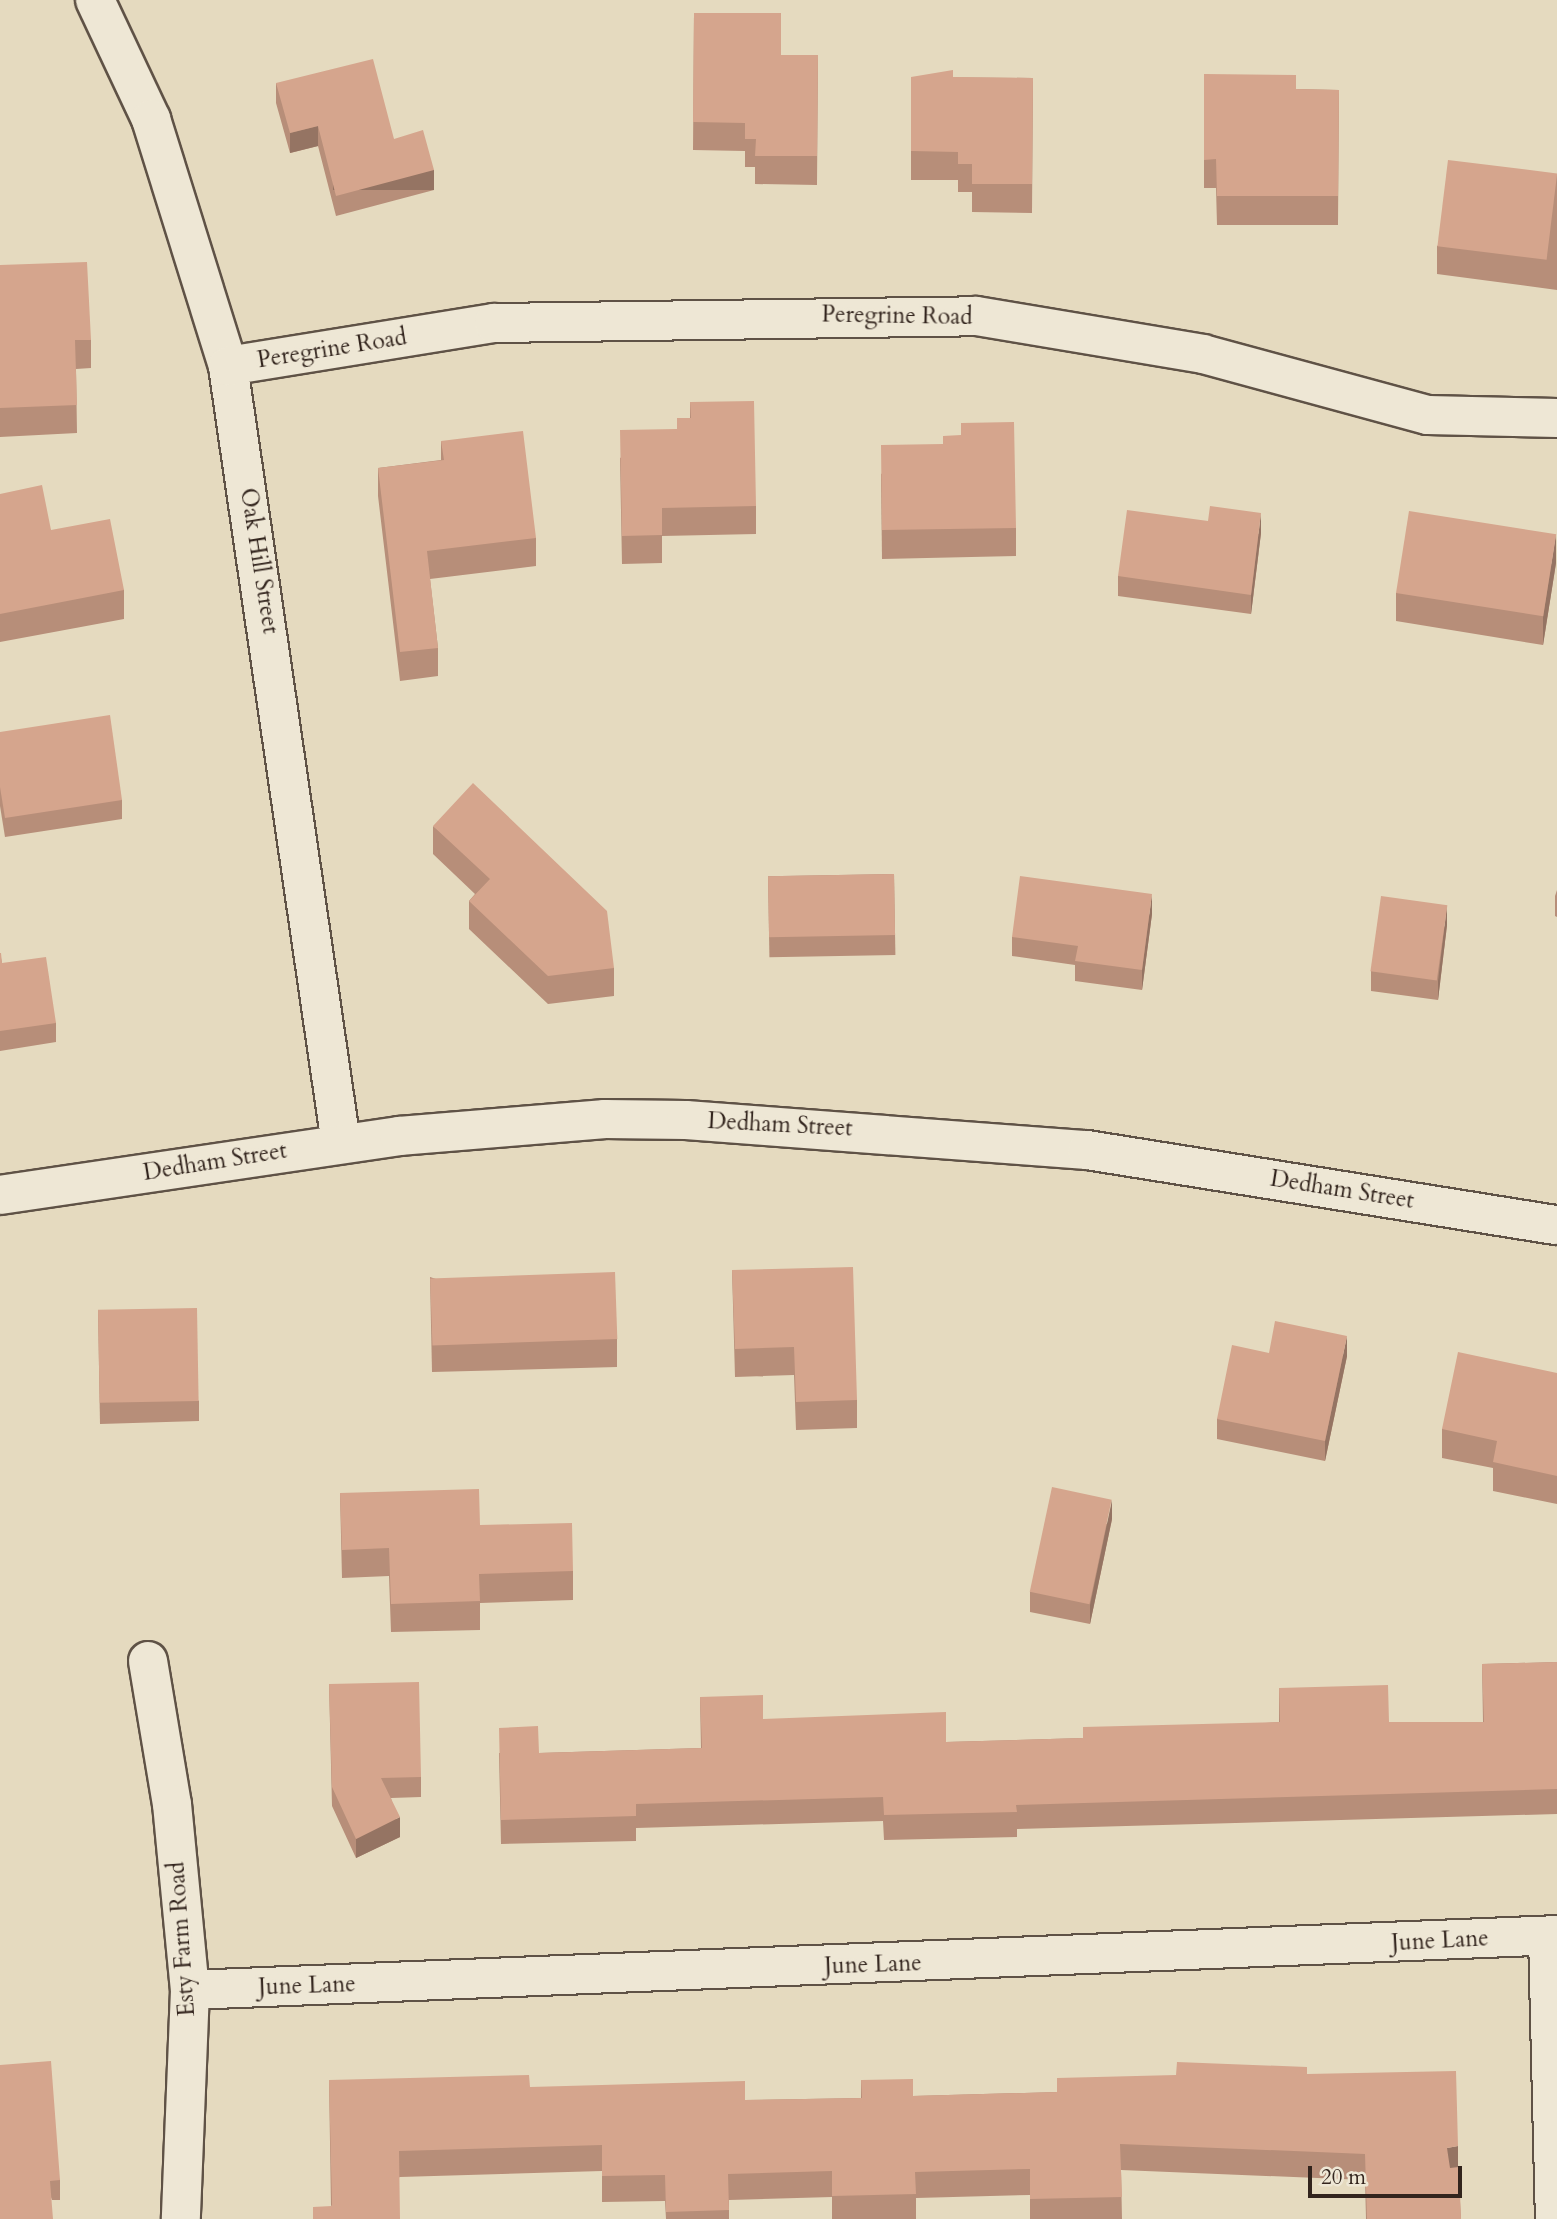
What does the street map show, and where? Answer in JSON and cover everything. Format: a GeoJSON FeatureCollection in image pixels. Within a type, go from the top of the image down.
{"type":"FeatureCollection","features":[{"type":"Feature","properties":{"kind":"street","name":"Oak Hill Street"},"geometry":{"type":"LineString","coordinates":[[95,0],[151,119],[228,366],[341,1143]]}},
{"type":"Feature","properties":{"kind":"street","name":"Peregrine Road"},"geometry":{"type":"LineString","coordinates":[[228,366],[494,323],[976,316],[1203,354],[1429,415],[1557,418]]}},
{"type":"Feature","properties":{"kind":"street","name":"Dedham Street"},"geometry":{"type":"LineString","coordinates":[[0,1195],[341,1143],[605,1119],[855,1128],[1087,1150],[1557,1225]]}},
{"type":"Feature","properties":{"kind":"street","name":"Esty Farm Road"},"geometry":{"type":"LineString","coordinates":[[148,1661],[172,1804],[190,1990],[181,2219]]}},
{"type":"Feature","properties":{"kind":"street","name":"June Lane"},"geometry":{"type":"LineString","coordinates":[[190,1990],[1553,1935]]}},
{"type":"Feature","properties":{"kind":"street"},"geometry":{"type":"LineString","coordinates":[[1553,1935],[1555,2219]]}},
{"type":"Feature","properties":{"kind":"building"},"geometry":{"type":"Polygon","coordinates":[[[694,13],[781,13],[781,55],[818,55],[817,156],[755,156],[756,139],[745,139],[745,123],[693,122],[694,13]]]}},
{"type":"Feature","properties":{"kind":"building"},"geometry":{"type":"Polygon","coordinates":[[[373,59],[394,139],[423,130],[434,170],[336,196],[318,126],[290,133],[276,83],[373,59]]]}},
{"type":"Feature","properties":{"kind":"building"},"geometry":{"type":"Polygon","coordinates":[[[953,70],[953,77],[1033,78],[1032,184],[972,184],[972,164],[958,164],[958,152],[911,151],[911,77],[953,70]]]}},
{"type":"Feature","properties":{"kind":"building"},"geometry":{"type":"Polygon","coordinates":[[[1204,74],[1296,75],[1296,89],[1339,90],[1338,196],[1217,196],[1216,159],[1204,160],[1204,74]]]}},
{"type":"Feature","properties":{"kind":"building"},"geometry":{"type":"Polygon","coordinates":[[[1448,160],[1557,173],[1547,260],[1437,246],[1448,160]]]}},
{"type":"Feature","properties":{"kind":"building"},"geometry":{"type":"Polygon","coordinates":[[[87,262],[91,340],[75,340],[77,405],[0,408],[0,265],[87,262]]]}},
{"type":"Feature","properties":{"kind":"building"},"geometry":{"type":"Polygon","coordinates":[[[754,401],[756,506],[662,508],[662,535],[622,536],[620,430],[677,429],[677,418],[691,418],[690,402],[754,401]]]}},
{"type":"Feature","properties":{"kind":"building"},"geometry":{"type":"Polygon","coordinates":[[[1014,422],[1016,528],[882,530],[881,445],[943,444],[943,436],[961,435],[961,423],[1014,422]]]}},
{"type":"Feature","properties":{"kind":"building"},"geometry":{"type":"Polygon","coordinates":[[[523,431],[536,538],[427,551],[438,648],[400,652],[378,468],[444,460],[441,441],[523,431]]]}},
{"type":"Feature","properties":{"kind":"building"},"geometry":{"type":"Polygon","coordinates":[[[42,485],[51,530],[110,519],[124,590],[0,614],[0,494],[42,485]]]}},
{"type":"Feature","properties":{"kind":"building"},"geometry":{"type":"Polygon","coordinates":[[[1210,506],[1261,513],[1251,595],[1118,576],[1127,510],[1208,521],[1210,506]]]}},
{"type":"Feature","properties":{"kind":"building"},"geometry":{"type":"Polygon","coordinates":[[[1409,511],[1556,534],[1543,616],[1396,593],[1409,511]]]}},
{"type":"Feature","properties":{"kind":"building"},"geometry":{"type":"Polygon","coordinates":[[[110,715],[122,800],[5,818],[0,787],[0,732],[110,715]]]}},
{"type":"Feature","properties":{"kind":"building"},"geometry":{"type":"Polygon","coordinates":[[[473,783],[607,911],[614,968],[548,976],[469,901],[490,879],[433,826],[473,783]]]}},
{"type":"Feature","properties":{"kind":"building"},"geometry":{"type":"Polygon","coordinates":[[[894,874],[895,935],[769,937],[768,876],[894,874]]]}},
{"type":"Feature","properties":{"kind":"building"},"geometry":{"type":"Polygon","coordinates":[[[1020,876],[1152,894],[1142,970],[1075,961],[1078,946],[1012,937],[1020,876]]]}},
{"type":"Feature","properties":{"kind":"building"},"geometry":{"type":"Polygon","coordinates":[[[1381,896],[1447,905],[1437,981],[1370,971],[1381,896]]]}},
{"type":"Feature","properties":{"kind":"building"},"geometry":{"type":"Polygon","coordinates":[[[0,953],[2,963],[46,957],[56,1023],[0,1031],[0,953]]]}},
{"type":"Feature","properties":{"kind":"building"},"geometry":{"type":"Polygon","coordinates":[[[853,1267],[857,1400],[796,1402],[794,1347],[735,1349],[732,1270],[853,1267]]]}},
{"type":"Feature","properties":{"kind":"building"},"geometry":{"type":"Polygon","coordinates":[[[615,1272],[617,1339],[432,1345],[430,1278],[615,1272]]]}},
{"type":"Feature","properties":{"kind":"building"},"geometry":{"type":"Polygon","coordinates":[[[197,1308],[199,1401],[100,1403],[98,1310],[197,1308]]]}},
{"type":"Feature","properties":{"kind":"building"},"geometry":{"type":"Polygon","coordinates":[[[1275,1321],[1347,1336],[1325,1441],[1217,1419],[1232,1345],[1269,1353],[1275,1321]]]}},
{"type":"Feature","properties":{"kind":"building"},"geometry":{"type":"Polygon","coordinates":[[[1458,1352],[1557,1373],[1557,1476],[1493,1462],[1497,1441],[1442,1429],[1458,1352]]]}},
{"type":"Feature","properties":{"kind":"building"},"geometry":{"type":"Polygon","coordinates":[[[1052,1487],[1112,1500],[1089,1604],[1030,1592],[1052,1487]]]}},
{"type":"Feature","properties":{"kind":"building"},"geometry":{"type":"Polygon","coordinates":[[[479,1489],[480,1525],[572,1523],[573,1571],[479,1574],[480,1601],[391,1604],[389,1548],[342,1550],[340,1493],[479,1489]]]}},
{"type":"Feature","properties":{"kind":"building"},"geometry":{"type":"Polygon","coordinates":[[[1557,1662],[1557,1789],[1016,1805],[1017,1812],[884,1815],[883,1797],[636,1804],[636,1816],[501,1820],[499,1728],[538,1726],[539,1753],[702,1748],[700,1697],[763,1695],[763,1719],[946,1712],[946,1742],[1083,1738],[1083,1727],[1280,1722],[1279,1688],[1388,1685],[1389,1722],[1484,1722],[1482,1664],[1557,1662]]]}},
{"type":"Feature","properties":{"kind":"building"},"geometry":{"type":"Polygon","coordinates":[[[419,1682],[421,1777],[381,1778],[400,1817],[356,1839],[332,1787],[329,1684],[419,1682]]]}},
{"type":"Feature","properties":{"kind":"building"},"geometry":{"type":"Polygon","coordinates":[[[51,2061],[60,2180],[50,2181],[53,2219],[0,2219],[0,2065],[51,2061]]]}},
{"type":"Feature","properties":{"kind":"building"},"geometry":{"type":"Polygon","coordinates":[[[1177,2062],[1307,2067],[1307,2074],[1456,2071],[1458,2146],[1447,2148],[1450,2168],[1459,2167],[1461,2219],[1367,2219],[1365,2154],[1120,2144],[1122,2197],[1030,2199],[1030,2169],[915,2172],[916,2194],[832,2196],[832,2171],[728,2174],[729,2210],[666,2212],[665,2175],[602,2176],[602,2145],[399,2151],[400,2219],[313,2219],[313,2207],[332,2206],[329,2080],[529,2075],[530,2087],[745,2081],[745,2100],[862,2098],[861,2080],[913,2079],[913,2096],[1057,2092],[1057,2078],[1176,2075],[1177,2062]]]}}]}
